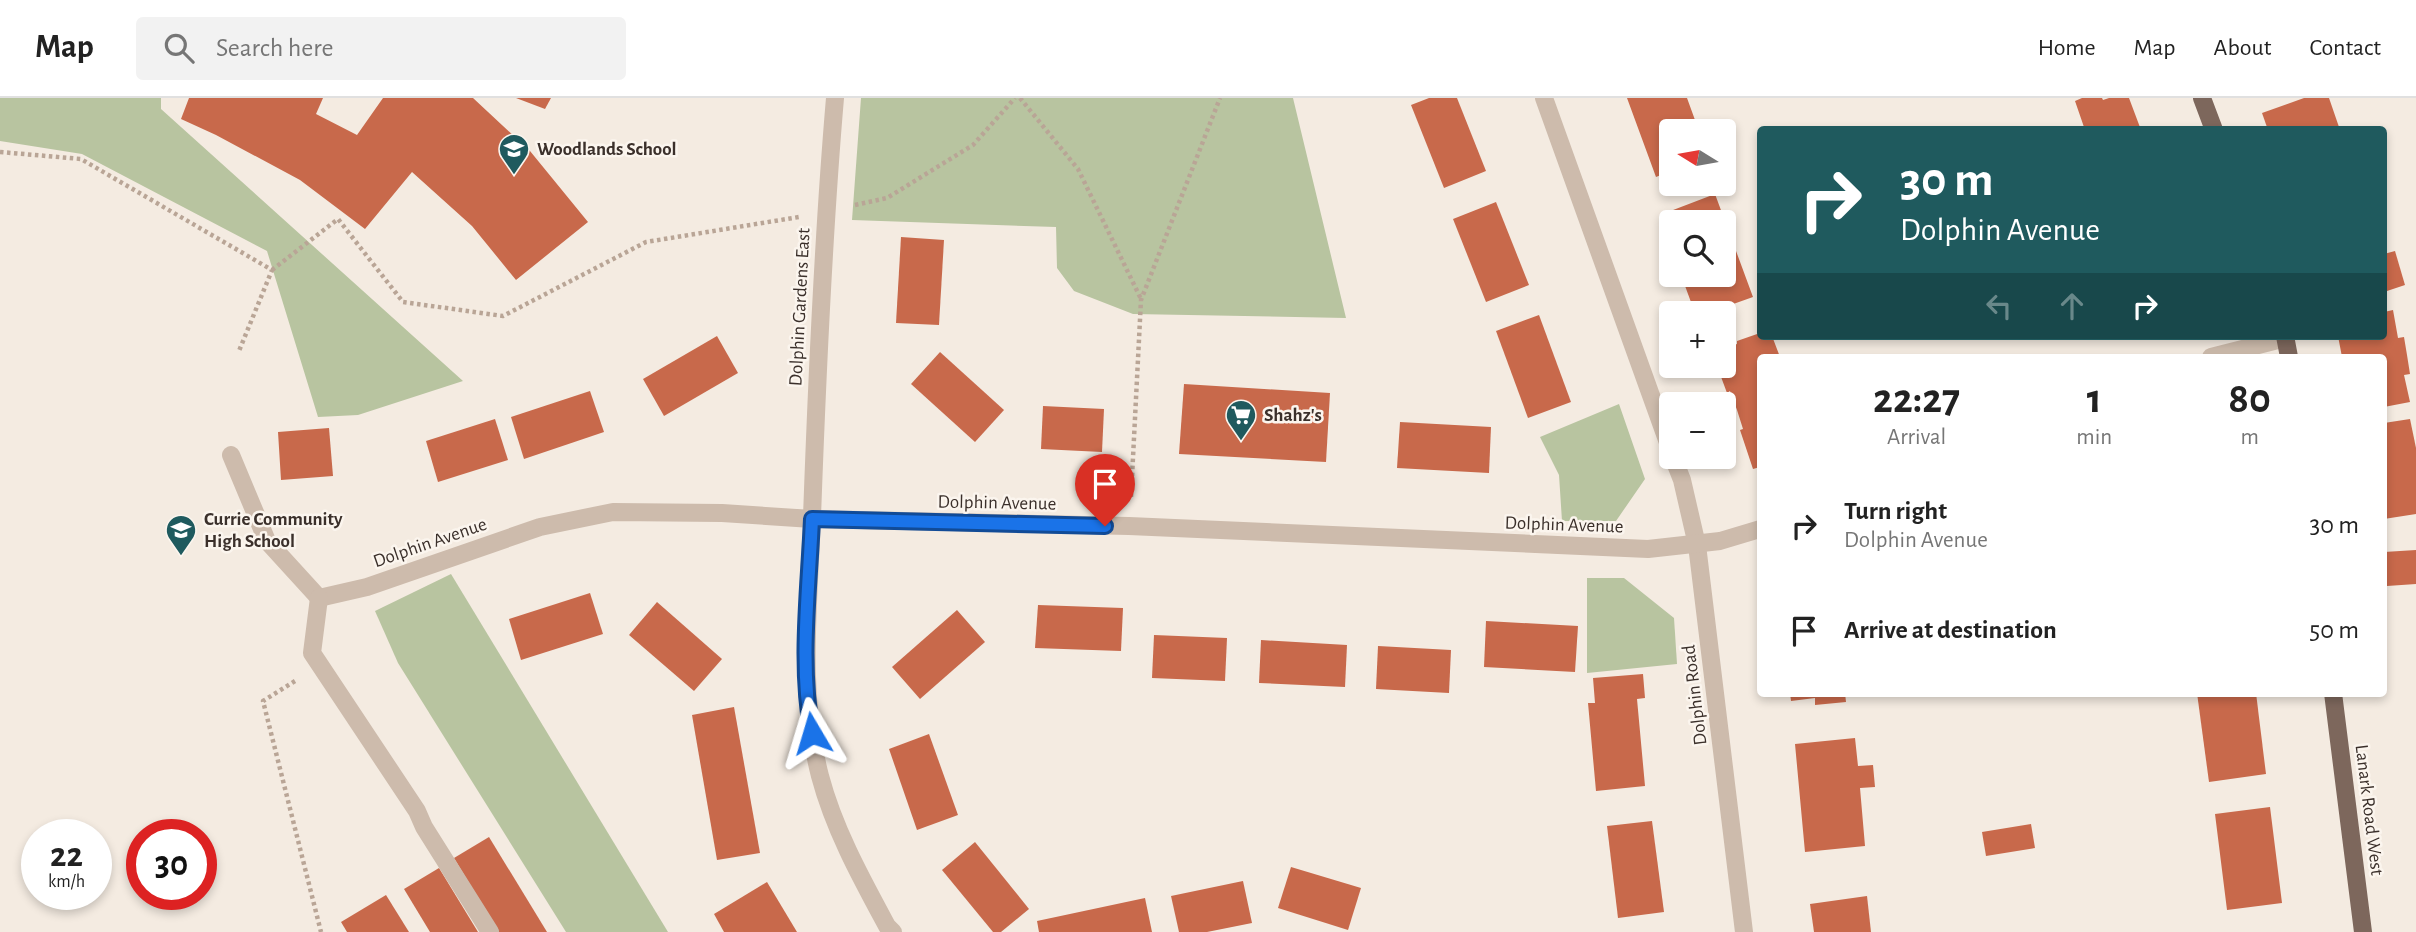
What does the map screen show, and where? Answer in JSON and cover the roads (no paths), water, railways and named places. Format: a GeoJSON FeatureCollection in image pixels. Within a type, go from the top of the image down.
{"type":"FeatureCollection","features":[{"type":"Feature","properties":{"kind":"main road"},"geometry":{"type":"LineString","coordinates":[[2202,98],[2212,126]]}},
{"type":"Feature","properties":{"kind":"main road","name":"Lanark Road West"},"geometry":{"type":"LineString","coordinates":[[2334,697],[2363,932]]}},
{"type":"Feature","properties":{"kind":"street","name":"Dolphin Gardens East"},"geometry":{"type":"LineString","coordinates":[[835,98],[825,212],[807,641],[808,711],[821,777],[848,854],[887,926],[894,932]]}},
{"type":"Feature","properties":{"kind":"street"},"geometry":{"type":"LineString","coordinates":[[1544,98],[1659,418]]}},
{"type":"Feature","properties":{"kind":"street"},"geometry":{"type":"LineString","coordinates":[[2222,354],[2274,340]]}},
{"type":"Feature","properties":{"kind":"street"},"geometry":{"type":"LineString","coordinates":[[231,455],[267,541],[319,598],[312,653],[417,811],[424,827],[490,932]]}},
{"type":"Feature","properties":{"kind":"street","name":"Dolphin Road"},"geometry":{"type":"LineString","coordinates":[[1678,469],[1697,545],[1744,932]]}},
{"type":"Feature","properties":{"kind":"street","name":"Dolphin Avenue"},"geometry":{"type":"LineString","coordinates":[[319,598],[367,587],[540,527],[613,512],[1129,526],[1647,550],[1697,545],[1738,537],[1757,530]]}},
{"type":"Feature","properties":{"kind":"place","name":"Woodlands School"},"geometry":{"type":"Point","coordinates":[514,176]}},
{"type":"Feature","properties":{"kind":"place","name":"Shahz's"},"geometry":{"type":"Point","coordinates":[1241,442]}},
{"type":"Feature","properties":{"kind":"place","name":"Currie Community High School"},"geometry":{"type":"Point","coordinates":[181,557]}}]}
